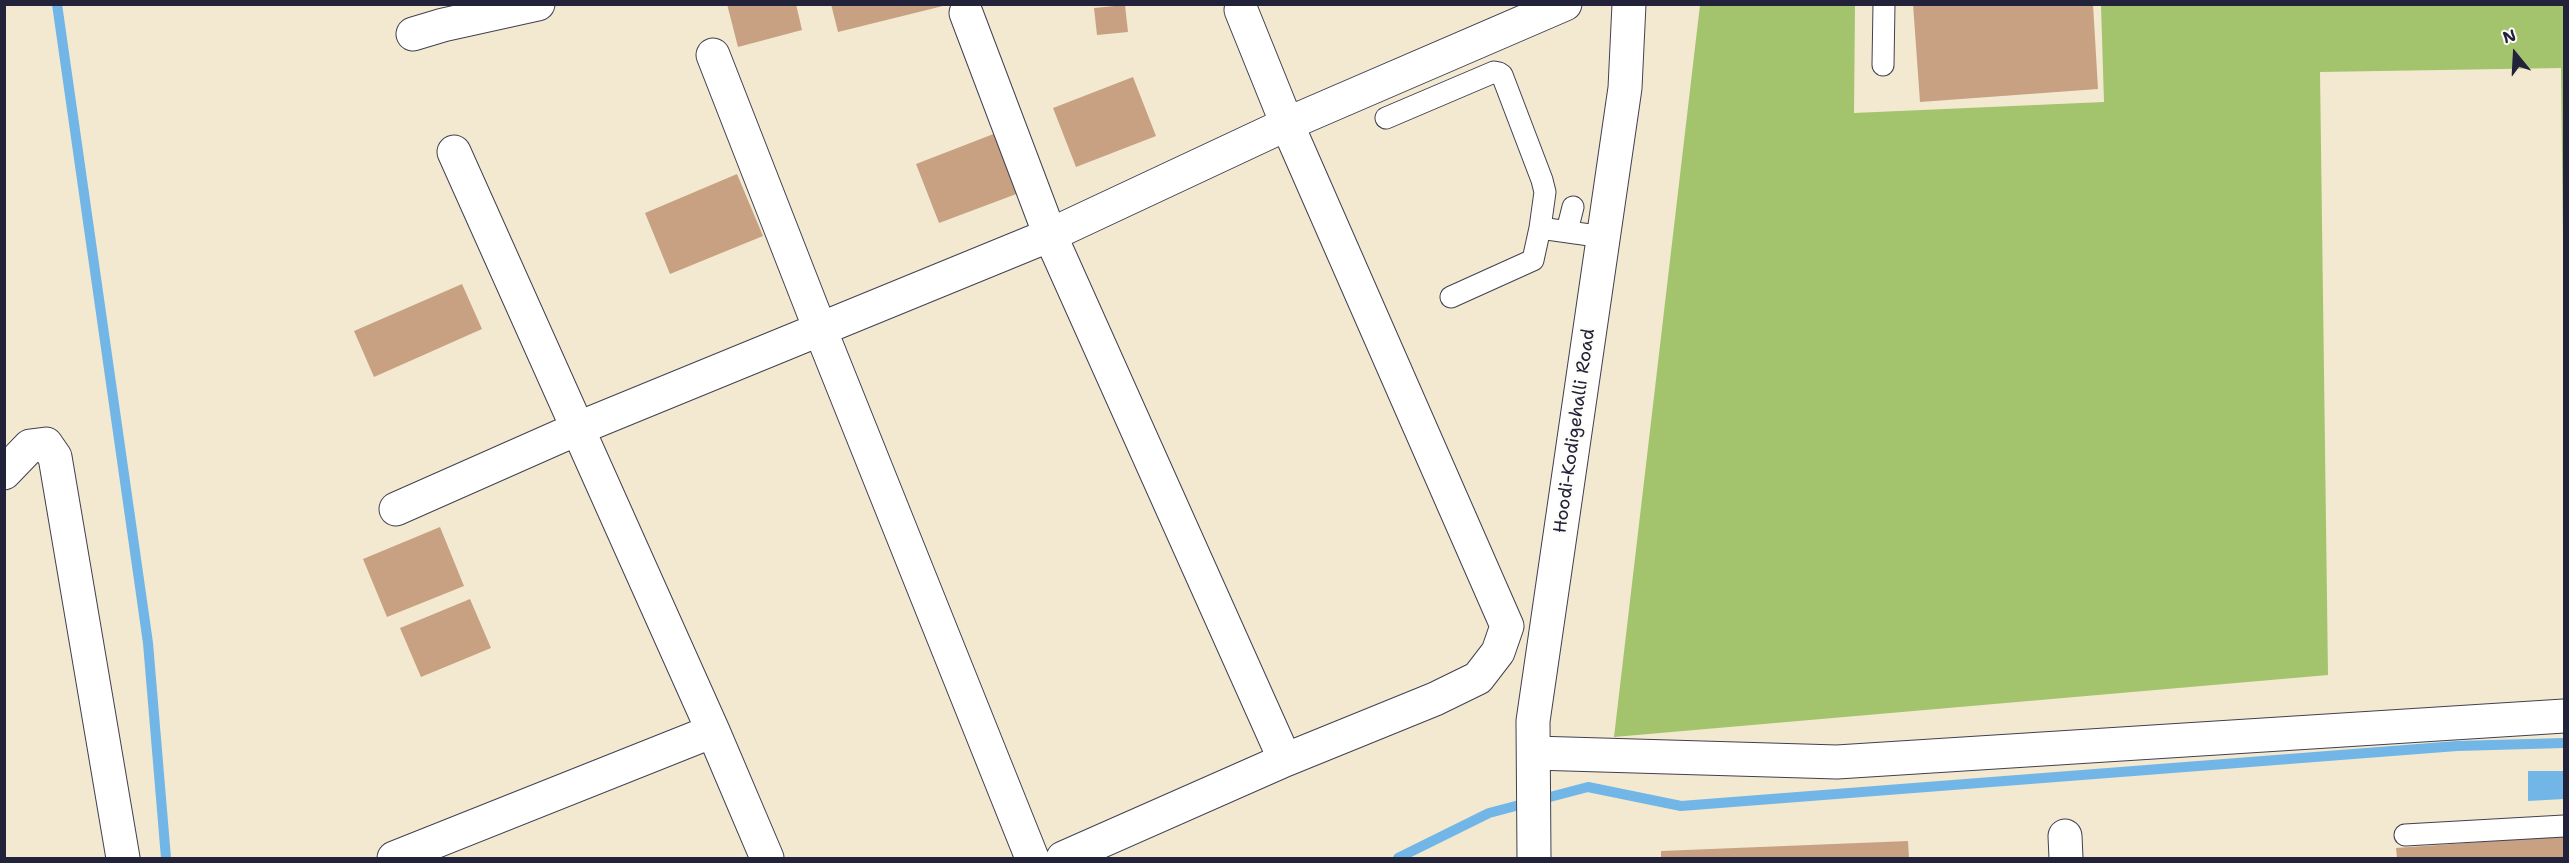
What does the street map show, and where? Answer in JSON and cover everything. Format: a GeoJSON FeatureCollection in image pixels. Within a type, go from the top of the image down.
{"type":"FeatureCollection","features":[{"type":"Feature","properties":{"kind":"street"},"geometry":{"type":"LineString","coordinates":[[432,21],[538,4]]}},
{"type":"Feature","properties":{"kind":"street"},"geometry":{"type":"LineString","coordinates":[[396,509],[579,428],[1050,235],[1287,123],[1565,4]]}},
{"type":"Feature","properties":{"kind":"street","name":"Hoodi-Kodigehalli Road"},"geometry":{"type":"LineString","coordinates":[[1534,858],[1533,721],[1626,88],[1629,4]]}},
{"type":"Feature","properties":{"kind":"street"},"geometry":{"type":"LineString","coordinates":[[1063,858],[1285,760],[1435,699],[1478,678],[1498,652],[1507,627],[1287,123],[1241,10]]}},
{"type":"Feature","properties":{"kind":"street"},"geometry":{"type":"LineString","coordinates":[[966,13],[1050,235],[1285,760]]}},
{"type":"Feature","properties":{"kind":"street"},"geometry":{"type":"LineString","coordinates":[[713,55],[1032,858]]}},
{"type":"Feature","properties":{"kind":"street"},"geometry":{"type":"LineString","coordinates":[[454,152],[579,428],[767,858]]}},
{"type":"Feature","properties":{"kind":"street"},"geometry":{"type":"LineString","coordinates":[[4,473],[30,446],[46,444],[55,457],[123,858]]}},
{"type":"Feature","properties":{"kind":"street"},"geometry":{"type":"LineString","coordinates":[[1534,768],[1837,762],[2565,716]]}},
{"type":"Feature","properties":{"kind":"street"},"geometry":{"type":"LineString","coordinates":[[394,858],[713,731]]}},
{"type":"Feature","properties":{"kind":"lane"},"geometry":{"type":"LineString","coordinates":[[1883,65],[1884,4]]}},
{"type":"Feature","properties":{"kind":"lane"},"geometry":{"type":"LineString","coordinates":[[1386,118],[1494,72],[1499,73],[1502,75],[1542,180],[1545,192],[1533,260],[1451,297]]}},
{"type":"Feature","properties":{"kind":"lane"},"geometry":{"type":"LineString","coordinates":[[1567,231],[1573,207]]}},
{"type":"Feature","properties":{"kind":"lane"},"geometry":{"type":"LineString","coordinates":[[1540,228],[1604,237]]}},
{"type":"Feature","properties":{"kind":"lane"},"geometry":{"type":"LineString","coordinates":[[2405,835],[2565,826]]}},
{"type":"Feature","properties":{"kind":"green space"},"geometry":{"type":"Polygon","coordinates":[[[1700,5],[1855,5],[1854,113],[2104,102],[2101,5],[2564,5],[2564,330],[2561,68],[2320,72],[2328,675],[1614,737],[1700,5]]]}},
{"type":"Feature","properties":{"kind":"water"},"geometry":{"type":"Polygon","coordinates":[[[2528,771],[2564,771],[2564,799],[2528,801],[2528,771]]]}},
{"type":"Feature","properties":{"kind":"building"},"geometry":{"type":"Polygon","coordinates":[[[727,4],[796,4],[802,30],[738,47],[727,4]]]}},
{"type":"Feature","properties":{"kind":"building"},"geometry":{"type":"Polygon","coordinates":[[[831,4],[947,4],[947,5],[838,32],[831,4]]]}},
{"type":"Feature","properties":{"kind":"building"},"geometry":{"type":"Polygon","coordinates":[[[1913,4],[2093,4],[2098,89],[1920,102],[1913,4]]]}},
{"type":"Feature","properties":{"kind":"building"},"geometry":{"type":"Polygon","coordinates":[[[1125,5],[1128,32],[1097,35],[1094,8],[1125,5]]]}},
{"type":"Feature","properties":{"kind":"building"},"geometry":{"type":"Polygon","coordinates":[[[1133,77],[1156,136],[1076,167],[1053,108],[1133,77]]]}},
{"type":"Feature","properties":{"kind":"building"},"geometry":{"type":"Polygon","coordinates":[[[996,133],[1019,193],[939,223],[916,164],[996,133]]]}},
{"type":"Feature","properties":{"kind":"building"},"geometry":{"type":"Polygon","coordinates":[[[737,174],[763,236],[670,274],[645,213],[737,174]]]}},
{"type":"Feature","properties":{"kind":"building"},"geometry":{"type":"Polygon","coordinates":[[[462,284],[482,329],[374,377],[354,331],[462,284]]]}},
{"type":"Feature","properties":{"kind":"building"},"geometry":{"type":"Polygon","coordinates":[[[440,527],[464,586],[387,617],[363,559],[440,527]]]}},
{"type":"Feature","properties":{"kind":"building"},"geometry":{"type":"Polygon","coordinates":[[[470,599],[491,648],[421,677],[400,628],[470,599]]]}},
{"type":"Feature","properties":{"kind":"building"},"geometry":{"type":"Polygon","coordinates":[[[2564,836],[2564,858],[2397,858],[2396,848],[2564,836]]]}},
{"type":"Feature","properties":{"kind":"building"},"geometry":{"type":"Polygon","coordinates":[[[1908,841],[1909,858],[1661,858],[1661,851],[1908,841]]]}},
{"type":"Feature","properties":{"kind":"waterway"},"geometry":{"type":"LineString","coordinates":[[57,4],[148,643],[166,858]]}},
{"type":"Feature","properties":{"kind":"waterway"},"geometry":{"type":"LineString","coordinates":[[1398,858],[1489,813],[1588,787],[1681,806],[2457,746],[2564,743]]}}]}
